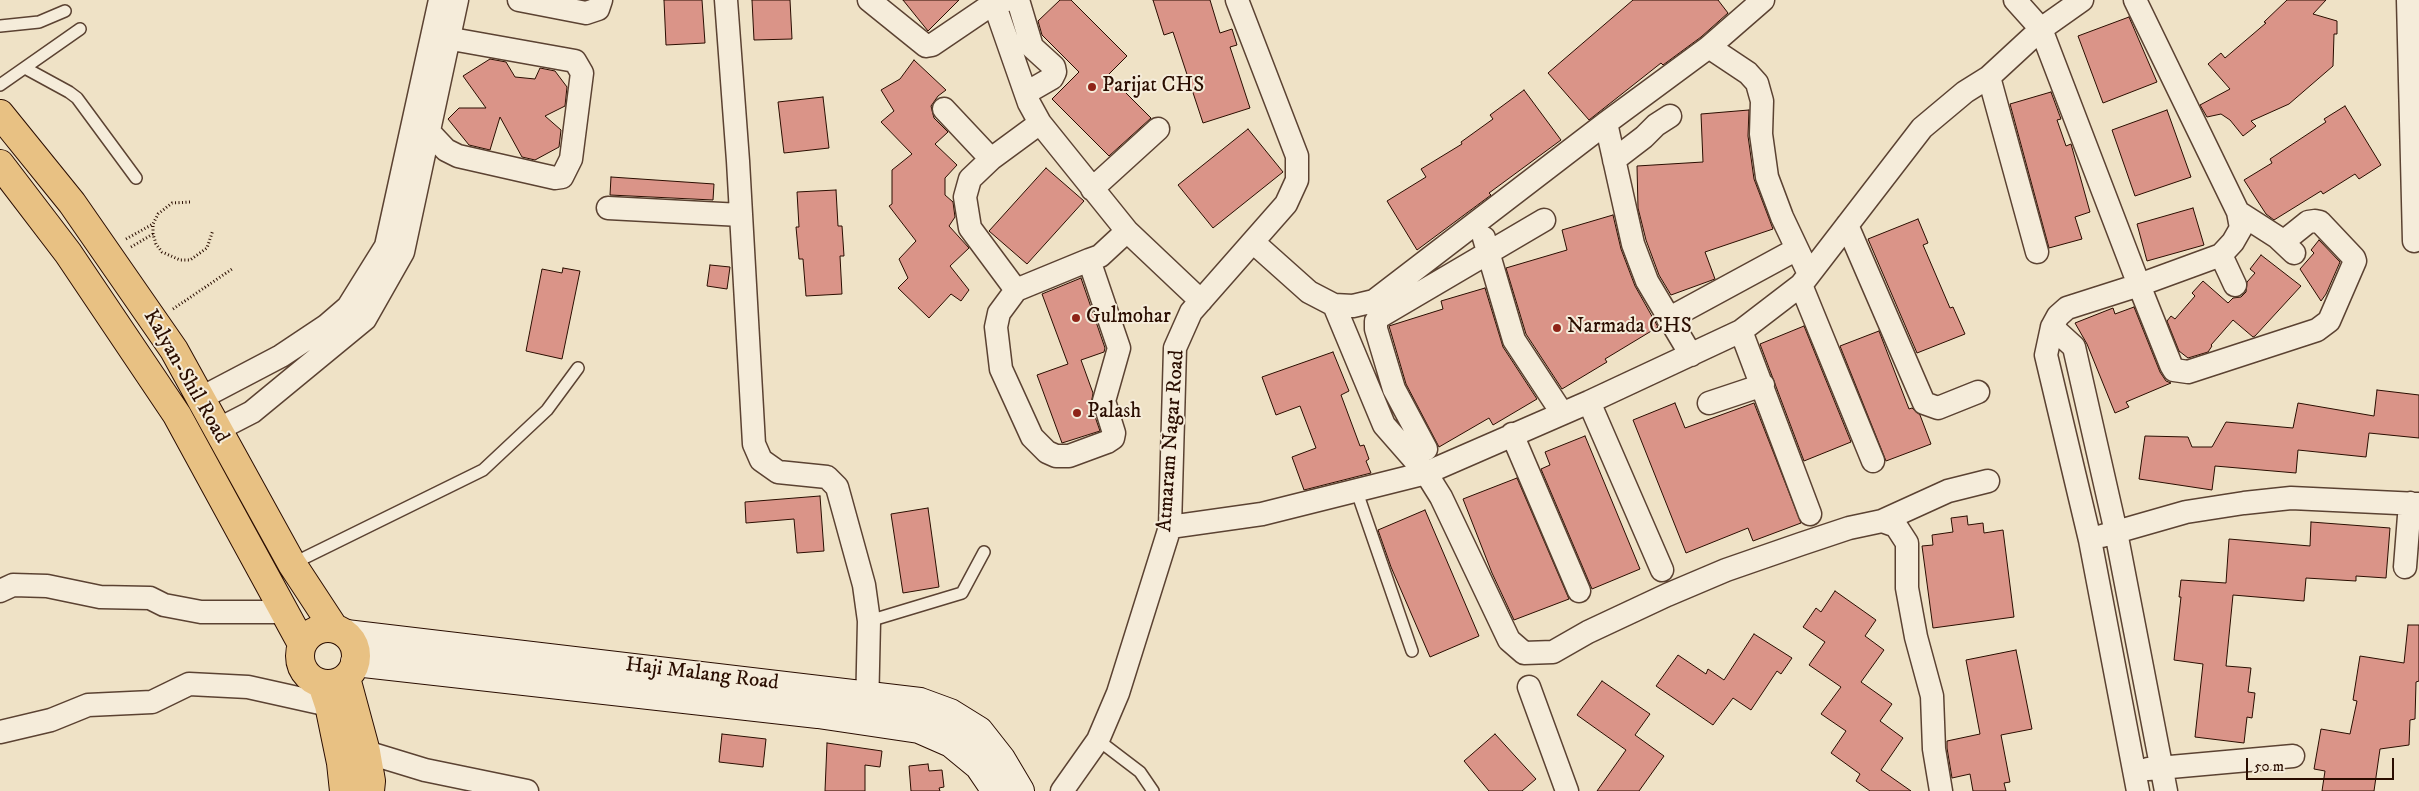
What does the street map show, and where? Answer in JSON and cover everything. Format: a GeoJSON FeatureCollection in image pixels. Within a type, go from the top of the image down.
{"type":"FeatureCollection","features":[{"type":"Feature","properties":{"kind":"main road","name":"Kalyan-Shil Road"},"geometry":{"type":"LineString","coordinates":[[0,114],[72,202],[174,350],[292,564],[340,631]]}},
{"type":"Feature","properties":{"kind":"main road","name":"Kalyan-Shil Road"},"geometry":{"type":"LineString","coordinates":[[0,164],[68,253],[177,414],[287,612],[302,644]]}},
{"type":"Feature","properties":{"kind":"main road"},"geometry":{"type":"LineString","coordinates":[[338,682],[310,678],[302,668],[299,656],[302,644],[310,634],[321,628],[340,631],[354,644],[356,656],[338,682],[344,791]]}},
{"type":"Feature","properties":{"kind":"main road","name":"Haji Malang Road"},"geometry":{"type":"LineString","coordinates":[[340,631],[867,709],[951,743],[979,766],[996,791]]}},
{"type":"Feature","properties":{"kind":"main road"},"geometry":{"type":"LineString","coordinates":[[411,668],[414,642]]}},
{"type":"Feature","properties":{"kind":"main road","name":"Haji Malang Road"},"geometry":{"type":"LineString","coordinates":[[338,682],[411,668],[818,714],[920,702],[950,713],[979,731],[1001,759],[1020,791]]}},
{"type":"Feature","properties":{"kind":"main road"},"geometry":{"type":"LineString","coordinates":[[338,682],[366,752],[371,781],[370,791]]}},
{"type":"Feature","properties":{"kind":"street"},"geometry":{"type":"LineString","coordinates":[[217,430],[252,412],[364,318],[395,249],[440,36],[440,0]]}},
{"type":"Feature","properties":{"kind":"street"},"geometry":{"type":"LineString","coordinates":[[440,36],[457,0]]}},
{"type":"Feature","properties":{"kind":"street"},"geometry":{"type":"LineString","coordinates":[[519,0],[586,13],[598,9],[601,0]]}},
{"type":"Feature","properties":{"kind":"street"},"geometry":{"type":"LineString","coordinates":[[726,0],[754,444],[761,460],[778,472],[827,477],[837,487],[864,586],[869,621],[867,709]]}},
{"type":"Feature","properties":{"kind":"street"},"geometry":{"type":"LineString","coordinates":[[1018,0],[1032,46],[1054,67],[1055,72],[1052,78],[1026,93]]}},
{"type":"Feature","properties":{"kind":"street","name":"Atmaram Nagar Road"},"geometry":{"type":"LineString","coordinates":[[1062,791],[1098,740],[1118,693],[1170,526],[1175,348],[1191,312],[1286,204],[1297,180],[1297,156],[1237,0]]}},
{"type":"Feature","properties":{"kind":"street"},"geometry":{"type":"LineString","coordinates":[[1252,242],[1309,292],[1334,305],[1353,306],[1374,301],[1606,123],[1709,47],[1763,0]]}},
{"type":"Feature","properties":{"kind":"street"},"geometry":{"type":"LineString","coordinates":[[2015,0],[2042,29],[2141,291],[2171,365],[2180,372],[2188,372],[2317,330],[2329,321],[2354,259],[2320,222],[2308,222],[2288,248],[2238,212]]}},
{"type":"Feature","properties":{"kind":"street"},"geometry":{"type":"LineString","coordinates":[[1170,526],[1262,514],[1357,492],[1426,473],[1589,402],[1741,331],[1805,280],[1922,128],[1965,92],[1989,77],[2042,29],[2082,0]]}},
{"type":"Feature","properties":{"kind":"street"},"geometry":{"type":"LineString","coordinates":[[2134,0],[2238,212],[2241,228],[2233,242],[2228,268],[2179,277],[2141,291],[2067,308],[2058,316],[2052,327],[2046,355],[2090,540],[2136,781],[2162,766],[2293,756]]}},
{"type":"Feature","properties":{"kind":"street"},"geometry":{"type":"LineString","coordinates":[[2408,0],[2414,240]]}},
{"type":"Feature","properties":{"kind":"street"},"geometry":{"type":"LineString","coordinates":[[877,2],[926,46],[932,45],[999,1],[1026,93],[1040,123],[1126,231],[1201,301]]}},
{"type":"Feature","properties":{"kind":"street"},"geometry":{"type":"LineString","coordinates":[[420,131],[438,139],[446,150],[458,156],[555,178],[562,177],[571,159],[582,73],[576,61],[440,36]]}},
{"type":"Feature","properties":{"kind":"street"},"geometry":{"type":"LineString","coordinates":[[1709,47],[1748,73],[1757,83],[1761,93],[1761,134],[1767,177],[1797,249],[1805,280],[1873,461]]}},
{"type":"Feature","properties":{"kind":"street"},"geometry":{"type":"LineString","coordinates":[[1989,77],[2037,252]]}},
{"type":"Feature","properties":{"kind":"street"},"geometry":{"type":"LineString","coordinates":[[944,109],[991,159]]}},
{"type":"Feature","properties":{"kind":"street"},"geometry":{"type":"LineString","coordinates":[[1614,160],[1644,137],[1656,124],[1670,116]]}},
{"type":"Feature","properties":{"kind":"street"},"geometry":{"type":"LineString","coordinates":[[1016,290],[970,228],[965,197],[970,180],[991,159],[1040,123]]}},
{"type":"Feature","properties":{"kind":"street"},"geometry":{"type":"LineString","coordinates":[[1606,123],[1633,244],[1647,281],[1691,356]]}},
{"type":"Feature","properties":{"kind":"street"},"geometry":{"type":"LineString","coordinates":[[1092,188],[1158,129]]}},
{"type":"Feature","properties":{"kind":"street"},"geometry":{"type":"LineString","coordinates":[[608,208],[741,215]]}},
{"type":"Feature","properties":{"kind":"street"},"geometry":{"type":"LineString","coordinates":[[1479,220],[1514,340],[1562,413]]}},
{"type":"Feature","properties":{"kind":"street"},"geometry":{"type":"LineString","coordinates":[[1426,449],[1394,389],[1376,329],[1379,317],[1544,220]]}},
{"type":"Feature","properties":{"kind":"street"},"geometry":{"type":"LineString","coordinates":[[1847,226],[1924,404],[1938,408],[1978,392]]}},
{"type":"Feature","properties":{"kind":"street"},"geometry":{"type":"LineString","coordinates":[[1089,260],[1118,348],[1105,390],[1104,401],[1114,433],[1113,438],[1107,442],[1063,457],[1046,452],[1032,437],[1001,368],[996,327],[999,313],[1016,290],[1089,260],[1100,256],[1126,231]]}},
{"type":"Feature","properties":{"kind":"street"},"geometry":{"type":"LineString","coordinates":[[201,398],[282,356],[326,326],[348,307],[395,249]]}},
{"type":"Feature","properties":{"kind":"street"},"geometry":{"type":"LineString","coordinates":[[1668,319],[1797,249]]}},
{"type":"Feature","properties":{"kind":"street"},"geometry":{"type":"LineString","coordinates":[[1334,305],[1384,425],[1426,473],[1441,497],[1509,640],[1524,653],[1528,684],[1567,791]]}},
{"type":"Feature","properties":{"kind":"street"},"geometry":{"type":"LineString","coordinates":[[2052,327],[2074,348],[2116,532],[2166,791]]}},
{"type":"Feature","properties":{"kind":"street"},"geometry":{"type":"LineString","coordinates":[[1741,331],[1763,385],[1810,514]]}},
{"type":"Feature","properties":{"kind":"street"},"geometry":{"type":"LineString","coordinates":[[1709,403],[1763,385]]}},
{"type":"Feature","properties":{"kind":"street"},"geometry":{"type":"LineString","coordinates":[[1372,397],[1394,389]]}},
{"type":"Feature","properties":{"kind":"street"},"geometry":{"type":"LineString","coordinates":[[1589,402],[1662,570]]}},
{"type":"Feature","properties":{"kind":"street"},"geometry":{"type":"LineString","coordinates":[[2064,434],[2092,427]]}},
{"type":"Feature","properties":{"kind":"street"},"geometry":{"type":"LineString","coordinates":[[1512,434],[1579,591]]}},
{"type":"Feature","properties":{"kind":"street"},"geometry":{"type":"LineString","coordinates":[[1524,653],[1553,652],[1588,632],[1726,570],[1849,528],[1882,521],[1948,491],[1988,481]]}},
{"type":"Feature","properties":{"kind":"street"},"geometry":{"type":"LineString","coordinates":[[2090,540],[2186,512],[2244,503],[2292,498],[2414,503],[2406,567]]}},
{"type":"Feature","properties":{"kind":"street"},"geometry":{"type":"LineString","coordinates":[[1882,521],[1896,526],[1907,543],[1907,588],[1916,637],[1932,696],[1934,749],[1941,791]]}},
{"type":"Feature","properties":{"kind":"street"},"geometry":{"type":"LineString","coordinates":[[0,592],[13,585],[47,586],[100,597],[150,598],[164,605],[201,612],[287,612]]}},
{"type":"Feature","properties":{"kind":"street"},"geometry":{"type":"LineString","coordinates":[[0,732],[51,720],[88,705],[152,702],[189,684],[248,688],[338,682]]}},
{"type":"Feature","properties":{"kind":"street"},"geometry":{"type":"LineString","coordinates":[[366,752],[425,770],[527,791]]}},
{"type":"Feature","properties":{"kind":"lane"},"geometry":{"type":"LineString","coordinates":[[0,26],[39,22],[65,11]]}},
{"type":"Feature","properties":{"kind":"lane"},"geometry":{"type":"LineString","coordinates":[[0,85],[80,29]]}},
{"type":"Feature","properties":{"kind":"lane"},"geometry":{"type":"LineString","coordinates":[[24,68],[77,98],[136,178]]}},
{"type":"Feature","properties":{"kind":"lane"},"geometry":{"type":"LineString","coordinates":[[292,564],[484,470],[547,410],[578,368]]}},
{"type":"Feature","properties":{"kind":"lane"},"geometry":{"type":"LineString","coordinates":[[1357,492],[1412,651]]}},
{"type":"Feature","properties":{"kind":"lane"},"geometry":{"type":"LineString","coordinates":[[869,621],[962,593],[984,552]]}},
{"type":"Feature","properties":{"kind":"lane"},"geometry":{"type":"LineString","coordinates":[[1098,740],[1140,772],[1154,791]]}},
{"type":"Feature","properties":{"kind":"path"},"geometry":{"type":"LineString","coordinates":[[190,202],[172,203],[164,207],[154,224],[153,234],[156,244],[162,252],[180,260],[190,260],[203,252],[212,239],[212,230]]}},
{"type":"Feature","properties":{"kind":"path"},"geometry":{"type":"LineString","coordinates":[[127,238],[154,224]]}},
{"type":"Feature","properties":{"kind":"path"},"geometry":{"type":"LineString","coordinates":[[132,246],[153,234]]}},
{"type":"Feature","properties":{"kind":"path"},"geometry":{"type":"LineString","coordinates":[[172,310],[232,269]]}},
{"type":"Feature","properties":{"kind":"building"},"geometry":{"type":"Polygon","coordinates":[[[664,0],[702,0],[705,43],[666,45],[664,0]]]}},
{"type":"Feature","properties":{"kind":"building"},"geometry":{"type":"Polygon","coordinates":[[[752,0],[790,0],[792,39],[754,40],[752,0]]]}},
{"type":"Feature","properties":{"kind":"building"},"geometry":{"type":"Polygon","coordinates":[[[903,0],[959,0],[928,31],[903,0]]]}},
{"type":"Feature","properties":{"kind":"building","name":"Parijat CHS"},"geometry":{"type":"Polygon","coordinates":[[[1060,0],[1071,0],[1127,56],[1108,75],[1151,118],[1109,156],[1052,99],[1079,72],[1042,35],[1038,21],[1060,0]]]}},
{"type":"Feature","properties":{"kind":"building"},"geometry":{"type":"Polygon","coordinates":[[[1153,0],[1210,0],[1220,33],[1232,29],[1237,45],[1230,47],[1250,108],[1203,123],[1173,32],[1164,35],[1153,0]]]}},
{"type":"Feature","properties":{"kind":"building"},"geometry":{"type":"Polygon","coordinates":[[[1633,0],[1718,0],[1728,13],[1701,37],[1663,65],[1661,63],[1589,120],[1548,73],[1633,0]]]}},
{"type":"Feature","properties":{"kind":"building"},"geometry":{"type":"Polygon","coordinates":[[[2287,0],[2326,0],[2313,14],[2337,21],[2337,34],[2334,34],[2333,66],[2289,104],[2251,121],[2256,126],[2243,136],[2230,120],[2221,114],[2207,117],[2200,105],[2230,89],[2208,64],[2221,53],[2225,58],[2266,23],[2264,22],[2287,0]]]}},
{"type":"Feature","properties":{"kind":"building"},"geometry":{"type":"Polygon","coordinates":[[[2129,17],[2157,82],[2103,103],[2078,36],[2129,17]]]}},
{"type":"Feature","properties":{"kind":"building"},"geometry":{"type":"Polygon","coordinates":[[[490,59],[506,62],[515,77],[535,79],[540,68],[555,71],[567,87],[565,106],[545,116],[561,130],[559,147],[535,160],[522,157],[500,117],[490,150],[469,145],[448,119],[459,108],[486,108],[463,76],[490,59]]]}},
{"type":"Feature","properties":{"kind":"building"},"geometry":{"type":"Polygon","coordinates":[[[914,60],[946,90],[938,96],[931,106],[934,118],[948,132],[935,144],[957,165],[945,178],[945,195],[953,202],[955,217],[949,226],[969,248],[950,266],[969,290],[961,301],[951,294],[929,318],[898,288],[908,278],[899,259],[916,241],[889,206],[892,204],[892,170],[912,154],[881,122],[894,111],[881,90],[900,79],[914,60]]]}},
{"type":"Feature","properties":{"kind":"building"},"geometry":{"type":"Polygon","coordinates":[[[1524,90],[1561,140],[1489,193],[1491,195],[1417,250],[1387,201],[1426,177],[1421,169],[1462,144],[1461,142],[1493,119],[1490,115],[1524,90]]]}},
{"type":"Feature","properties":{"kind":"building"},"geometry":{"type":"Polygon","coordinates":[[[2051,92],[2061,119],[2057,120],[2066,146],[2071,144],[2090,212],[2075,217],[2082,239],[2049,248],[2010,104],[2051,92]]]}},
{"type":"Feature","properties":{"kind":"building"},"geometry":{"type":"Polygon","coordinates":[[[823,97],[829,148],[784,153],[778,102],[823,97]]]}},
{"type":"Feature","properties":{"kind":"building"},"geometry":{"type":"Polygon","coordinates":[[[2345,106],[2381,165],[2359,179],[2355,174],[2323,194],[2321,191],[2274,220],[2266,214],[2244,180],[2272,163],[2270,159],[2326,122],[2324,119],[2345,106]]]}},
{"type":"Feature","properties":{"kind":"building"},"geometry":{"type":"Polygon","coordinates":[[[1749,110],[1748,136],[1754,179],[1773,229],[1705,252],[1715,279],[1671,295],[1659,275],[1646,240],[1638,208],[1637,166],[1703,162],[1701,114],[1749,110]]]}},
{"type":"Feature","properties":{"kind":"building"},"geometry":{"type":"Polygon","coordinates":[[[2167,110],[2191,177],[2135,196],[2112,130],[2167,110]]]}},
{"type":"Feature","properties":{"kind":"building"},"geometry":{"type":"Polygon","coordinates":[[[1248,129],[1283,172],[1213,228],[1178,185],[1248,129]]]}},
{"type":"Feature","properties":{"kind":"building"},"geometry":{"type":"Polygon","coordinates":[[[1046,168],[1084,201],[1027,264],[989,231],[1046,168]]]}},
{"type":"Feature","properties":{"kind":"building"},"geometry":{"type":"Polygon","coordinates":[[[611,177],[714,184],[713,200],[610,195],[611,177]]]}},
{"type":"Feature","properties":{"kind":"building"},"geometry":{"type":"Polygon","coordinates":[[[836,190],[838,226],[842,226],[844,256],[840,256],[842,294],[806,296],[803,259],[799,259],[796,227],[799,227],[797,192],[836,190]]]}},
{"type":"Feature","properties":{"kind":"building"},"geometry":{"type":"Polygon","coordinates":[[[2193,208],[2204,245],[2147,261],[2137,224],[2193,208]]]}},
{"type":"Feature","properties":{"kind":"building"},"geometry":{"type":"Polygon","coordinates":[[[1613,215],[1621,249],[1635,286],[1658,327],[1605,359],[1607,362],[1562,389],[1526,334],[1506,268],[1567,250],[1562,230],[1613,215]]]}},
{"type":"Feature","properties":{"kind":"building"},"geometry":{"type":"Polygon","coordinates":[[[1918,219],[1928,243],[1923,245],[1950,308],[1953,307],[1965,334],[1917,353],[1868,239],[1918,219]]]}},
{"type":"Feature","properties":{"kind":"building"},"geometry":{"type":"Polygon","coordinates":[[[2319,240],[2340,262],[2321,301],[2300,269],[2314,253],[2311,250],[2319,240]]]}},
{"type":"Feature","properties":{"kind":"building"},"geometry":{"type":"Polygon","coordinates":[[[2261,255],[2301,286],[2255,336],[2253,337],[2233,320],[2211,345],[2208,352],[2188,358],[2179,351],[2167,321],[2171,316],[2175,319],[2195,296],[2192,293],[2203,281],[2228,303],[2233,298],[2241,297],[2246,292],[2247,282],[2255,273],[2250,269],[2261,255]]]}},
{"type":"Feature","properties":{"kind":"building"},"geometry":{"type":"Polygon","coordinates":[[[710,265],[730,267],[727,289],[707,286],[710,265]]]}},
{"type":"Feature","properties":{"kind":"building"},"geometry":{"type":"Polygon","coordinates":[[[563,268],[580,271],[562,359],[526,351],[542,269],[562,273],[563,268]]]}},
{"type":"Feature","properties":{"kind":"building"},"geometry":{"type":"Polygon","coordinates":[[[1081,278],[1105,348],[1104,352],[1081,360],[1093,393],[1091,405],[1100,431],[1062,443],[1037,375],[1068,364],[1042,294],[1081,278]]]}},
{"type":"Feature","properties":{"kind":"building"},"geometry":{"type":"Polygon","coordinates":[[[1485,288],[1503,347],[1537,399],[1493,425],[1489,418],[1439,447],[1406,384],[1389,326],[1443,309],[1441,301],[1485,288]]]}},
{"type":"Feature","properties":{"kind":"building"},"geometry":{"type":"Polygon","coordinates":[[[2134,307],[2160,372],[2166,381],[2171,383],[2126,402],[2129,407],[2115,413],[2087,344],[2075,323],[2113,308],[2115,314],[2134,307]]]}},
{"type":"Feature","properties":{"kind":"building"},"geometry":{"type":"Polygon","coordinates":[[[1804,326],[1851,442],[1804,461],[1760,344],[1804,326]]]}},
{"type":"Feature","properties":{"kind":"building"},"geometry":{"type":"Polygon","coordinates":[[[1879,331],[1909,409],[1912,408],[1920,415],[1931,444],[1886,461],[1840,346],[1879,331]]]}},
{"type":"Feature","properties":{"kind":"building"},"geometry":{"type":"Polygon","coordinates":[[[1333,352],[1349,391],[1341,395],[1360,446],[1364,445],[1369,459],[1366,461],[1371,473],[1304,490],[1292,457],[1316,448],[1300,406],[1276,415],[1262,377],[1333,352]]]}},
{"type":"Feature","properties":{"kind":"building"},"geometry":{"type":"Polygon","coordinates":[[[2377,390],[2419,395],[2419,438],[2369,433],[2366,457],[2298,450],[2296,473],[2215,466],[2212,490],[2139,479],[2145,436],[2188,437],[2192,447],[2212,447],[2226,422],[2293,428],[2298,403],[2374,416],[2377,390]]]}},
{"type":"Feature","properties":{"kind":"building"},"geometry":{"type":"Polygon","coordinates":[[[1675,403],[1685,428],[1754,403],[1801,523],[1753,541],[1748,528],[1686,553],[1633,420],[1675,403]]]}},
{"type":"Feature","properties":{"kind":"building"},"geometry":{"type":"Polygon","coordinates":[[[1585,436],[1640,569],[1592,589],[1541,469],[1550,465],[1545,452],[1585,436]]]}},
{"type":"Feature","properties":{"kind":"building"},"geometry":{"type":"Polygon","coordinates":[[[1517,478],[1569,599],[1514,620],[1492,573],[1463,499],[1517,478]]]}},
{"type":"Feature","properties":{"kind":"building"},"geometry":{"type":"Polygon","coordinates":[[[820,496],[824,551],[797,553],[794,519],[746,523],[745,502],[820,496]]]}},
{"type":"Feature","properties":{"kind":"building"},"geometry":{"type":"Polygon","coordinates":[[[928,508],[939,587],[903,593],[891,514],[928,508]]]}},
{"type":"Feature","properties":{"kind":"building"},"geometry":{"type":"Polygon","coordinates":[[[1425,510],[1479,636],[1430,657],[1391,567],[1378,530],[1425,510]]]}},
{"type":"Feature","properties":{"kind":"building"},"geometry":{"type":"Polygon","coordinates":[[[1967,516],[1968,525],[1983,523],[1984,533],[2003,530],[2014,617],[1933,628],[1922,546],[1933,545],[1932,535],[1953,532],[1951,518],[1967,516]]]}},
{"type":"Feature","properties":{"kind":"building"},"geometry":{"type":"Polygon","coordinates":[[[2311,522],[2390,528],[2386,578],[2356,576],[2356,581],[2306,578],[2304,601],[2233,595],[2226,666],[2251,668],[2248,692],[2255,693],[2252,718],[2247,717],[2244,743],[2195,737],[2203,664],[2174,660],[2181,580],[2226,583],[2229,539],[2310,546],[2311,522]]]}},
{"type":"Feature","properties":{"kind":"building"},"geometry":{"type":"Polygon","coordinates":[[[1835,591],[1876,620],[1865,636],[1884,650],[1861,682],[1892,704],[1880,721],[1903,738],[1881,770],[1911,791],[1870,791],[1856,781],[1860,774],[1831,753],[1846,731],[1821,714],[1841,687],[1809,665],[1825,642],[1803,627],[1816,608],[1821,612],[1835,591]]]}},
{"type":"Feature","properties":{"kind":"building"},"geometry":{"type":"Polygon","coordinates":[[[2408,625],[2419,625],[2419,681],[2416,682],[2415,719],[2410,720],[2409,745],[2380,749],[2374,791],[2322,791],[2325,771],[2314,769],[2321,729],[2350,734],[2357,701],[2353,700],[2360,656],[2404,663],[2408,625]]]}},
{"type":"Feature","properties":{"kind":"building"},"geometry":{"type":"Polygon","coordinates":[[[1754,634],[1792,658],[1781,674],[1777,671],[1751,710],[1733,698],[1713,725],[1656,686],[1678,655],[1706,674],[1708,669],[1724,680],[1754,634]]]}},
{"type":"Feature","properties":{"kind":"building"},"geometry":{"type":"Polygon","coordinates":[[[2016,650],[2032,729],[2001,735],[2010,782],[2004,783],[2006,791],[1973,791],[1970,774],[1952,778],[1947,748],[1947,741],[1980,734],[1966,660],[2016,650]]]}},
{"type":"Feature","properties":{"kind":"building"},"geometry":{"type":"Polygon","coordinates":[[[1602,681],[1650,714],[1635,735],[1664,756],[1639,791],[1597,791],[1626,750],[1577,715],[1602,681]]]}},
{"type":"Feature","properties":{"kind":"building"},"geometry":{"type":"Polygon","coordinates":[[[722,734],[766,739],[763,767],[719,762],[722,734]]]}},
{"type":"Feature","properties":{"kind":"building"},"geometry":{"type":"Polygon","coordinates":[[[1495,734],[1536,779],[1522,791],[1489,791],[1464,761],[1495,734]]]}},
{"type":"Feature","properties":{"kind":"building"},"geometry":{"type":"Polygon","coordinates":[[[827,743],[882,751],[880,767],[865,765],[865,791],[825,791],[827,743]]]}},
{"type":"Feature","properties":{"kind":"building"},"geometry":{"type":"Polygon","coordinates":[[[928,764],[929,771],[942,770],[944,787],[939,788],[940,791],[911,791],[909,766],[928,764]]]}},
{"type":"Feature","properties":{"kind":"place","name":"Parijat CHS"},"geometry":{"type":"Point","coordinates":[1092,87]}},
{"type":"Feature","properties":{"kind":"place","name":"Gulmohar"},"geometry":{"type":"Point","coordinates":[1076,318]}},
{"type":"Feature","properties":{"kind":"place","name":"Narmada CHS"},"geometry":{"type":"Point","coordinates":[1557,328]}},
{"type":"Feature","properties":{"kind":"place","name":"Palash"},"geometry":{"type":"Point","coordinates":[1077,413]}}]}
